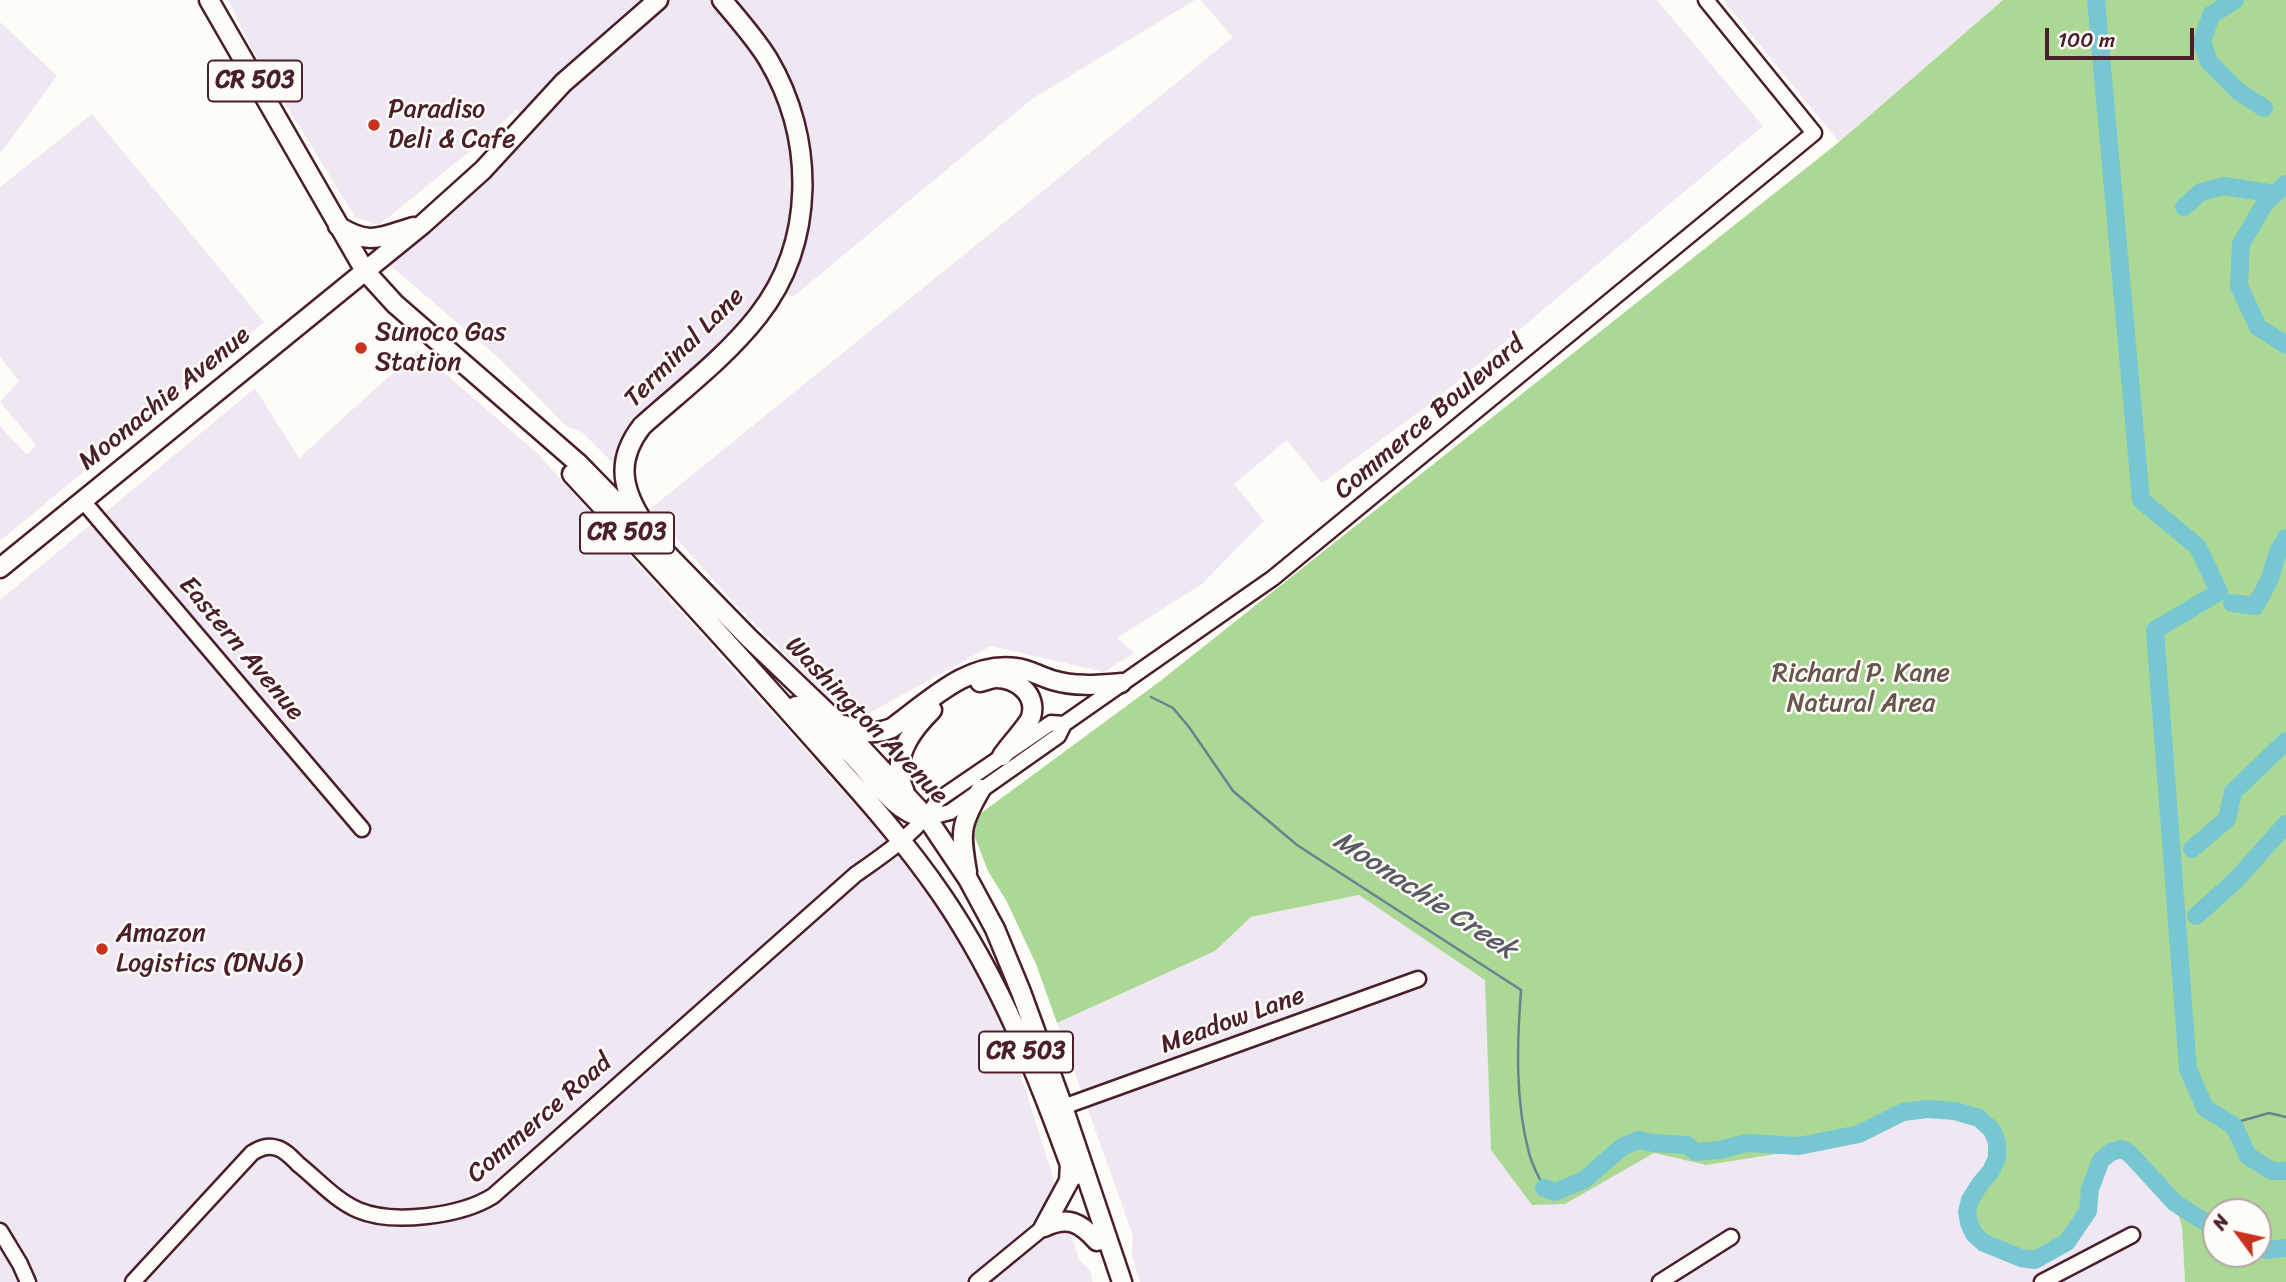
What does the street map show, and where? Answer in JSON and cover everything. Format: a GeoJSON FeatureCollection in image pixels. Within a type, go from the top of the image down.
{"type":"FeatureCollection","features":[{"type":"Feature","properties":{"kind":"main road","name":"CR 503"},"geometry":{"type":"LineString","coordinates":[[209,0],[365,271]]}},
{"type":"Feature","properties":{"kind":"main road","name":"Moonachie Avenue"},"geometry":{"type":"LineString","coordinates":[[0,568],[423,224],[483,170],[563,83],[658,0]]}},
{"type":"Feature","properties":{"kind":"main road","name":"Terminal Lane"},"geometry":{"type":"LineString","coordinates":[[654,541],[625,486],[625,460],[629,448],[642,426],[729,348],[760,313],[775,291],[789,261],[803,200],[802,154],[791,109],[768,59],[722,0]]}},
{"type":"Feature","properties":{"kind":"main road"},"geometry":{"type":"LineString","coordinates":[[338,226],[359,238],[370,239],[423,224]]}},
{"type":"Feature","properties":{"kind":"main road","name":"Washington Avenue"},"geometry":{"type":"LineString","coordinates":[[365,271],[395,304],[579,464],[748,638],[837,722],[927,818],[968,879],[995,929],[1063,1107],[1122,1282]]}},
{"type":"Feature","properties":{"kind":"main road","name":"Washington Avenue"},"geometry":{"type":"LineString","coordinates":[[499,394],[755,673],[903,840],[943,897],[1006,1009],[1035,1072],[1110,1282]]}},
{"type":"Feature","properties":{"kind":"main road"},"geometry":{"type":"LineString","coordinates":[[837,722],[862,733],[883,732],[960,679],[987,668],[1016,668],[1081,686],[1122,683]]}},
{"type":"Feature","properties":{"kind":"main road"},"geometry":{"type":"LineString","coordinates":[[755,673],[848,750],[897,805],[910,815],[927,818]]}},
{"type":"Feature","properties":{"kind":"main road"},"geometry":{"type":"LineString","coordinates":[[905,793],[900,776],[902,752],[913,729],[932,711],[970,685],[995,678],[1015,682],[1026,691],[1031,702],[1031,718],[1002,756]]}},
{"type":"Feature","properties":{"kind":"main road"},"geometry":{"type":"LineString","coordinates":[[968,879],[962,831],[981,789]]}},
{"type":"Feature","properties":{"kind":"main road"},"geometry":{"type":"LineString","coordinates":[[1044,1227],[1069,1181],[1070,1164]]}},
{"type":"Feature","properties":{"kind":"main road"},"geometry":{"type":"LineString","coordinates":[[1044,1227],[1056,1222],[1075,1223],[1086,1228],[1097,1241]]}},
{"type":"Feature","properties":{"kind":"street","name":"Commerce Boulevard"},"geometry":{"type":"LineString","coordinates":[[927,818],[950,812],[1058,736],[1064,724],[1273,579],[1814,133],[1706,0]]}},
{"type":"Feature","properties":{"kind":"street","name":"Eastern Avenue"},"geometry":{"type":"LineString","coordinates":[[83,501],[362,829]]}},
{"type":"Feature","properties":{"kind":"street","name":"Commerce Boulevard"},"geometry":{"type":"LineString","coordinates":[[927,818],[938,800],[1002,756],[1051,723],[1064,724]]}},
{"type":"Feature","properties":{"kind":"street","name":"Commerce Road"},"geometry":{"type":"LineString","coordinates":[[133,1282],[252,1153],[266,1146],[281,1149],[342,1201],[370,1214],[385,1218],[449,1213],[481,1204],[855,875],[903,840],[927,818]]}},
{"type":"Feature","properties":{"kind":"street","name":"Meadow Lane"},"geometry":{"type":"LineString","coordinates":[[1063,1107],[1418,979]]}},
{"type":"Feature","properties":{"kind":"street"},"geometry":{"type":"LineString","coordinates":[[977,1282],[1044,1227]]}},
{"type":"Feature","properties":{"kind":"street"},"geometry":{"type":"LineString","coordinates":[[0,1231],[28,1282]]}},
{"type":"Feature","properties":{"kind":"street"},"geometry":{"type":"LineString","coordinates":[[2042,1282],[2132,1235]]}},
{"type":"Feature","properties":{"kind":"street"},"geometry":{"type":"LineString","coordinates":[[1660,1282],[1731,1237]]}},
{"type":"Feature","properties":{"kind":"shaded area"},"geometry":{"type":"Polygon","coordinates":[[[228,0],[1195,0],[1032,99],[794,296],[772,289],[633,429],[629,479],[583,433],[566,426],[501,360],[379,256],[525,119],[516,110],[486,138],[379,225],[355,217],[251,48],[228,0]]]}},
{"type":"Feature","properties":{"kind":"shaded area"},"geometry":{"type":"Polygon","coordinates":[[[1200,0],[1657,0],[1763,126],[1434,401],[1322,483],[1287,440],[1234,484],[1264,521],[1202,584],[1117,638],[1134,653],[1104,672],[991,646],[855,721],[826,696],[736,605],[650,509],[1233,37],[1200,0]]]}},
{"type":"Feature","properties":{"kind":"shaded area"},"geometry":{"type":"Polygon","coordinates":[[[1723,0],[2003,0],[1839,142],[1723,0]]]}},
{"type":"Feature","properties":{"kind":"shaded area"},"geometry":{"type":"Polygon","coordinates":[[[0,22],[57,76],[0,154],[0,22]]]}},
{"type":"Feature","properties":{"kind":"shaded area"},"geometry":{"type":"Polygon","coordinates":[[[92,114],[264,322],[0,541],[0,426],[27,455],[36,445],[0,402],[19,381],[0,357],[0,187],[92,114]]]}},
{"type":"Feature","properties":{"kind":"shaded area"},"geometry":{"type":"Polygon","coordinates":[[[418,350],[537,453],[911,867],[961,938],[1004,1022],[1079,1259],[1090,1271],[1093,1282],[0,1282],[0,600],[255,388],[299,458],[418,350]]]}},
{"type":"Feature","properties":{"kind":"shaded area"},"geometry":{"type":"Polygon","coordinates":[[[1360,895],[1486,980],[1491,1150],[1565,1203],[1654,1153],[1706,1165],[1923,1100],[1988,1113],[2093,1165],[2121,1144],[2186,1203],[2182,1227],[2185,1282],[1140,1282],[1132,1256],[1133,1236],[1057,1023],[1215,951],[1251,917],[1360,895]]]}},
{"type":"Feature","properties":{"kind":"green space","name":"Richard P. Kane Natural Area"},"geometry":{"type":"Polygon","coordinates":[[[2003,0],[2286,0],[2286,1282],[2185,1282],[2182,1227],[2175,1203],[2130,1154],[2122,1149],[2111,1152],[2101,1160],[2090,1189],[2088,1211],[2067,1242],[2035,1260],[2021,1258],[1984,1243],[1974,1234],[1967,1212],[1970,1200],[1997,1158],[1997,1142],[1992,1130],[1979,1118],[1955,1111],[1927,1109],[1903,1112],[1859,1134],[1840,1138],[1821,1147],[1706,1165],[1654,1153],[1565,1204],[1532,1205],[1491,1150],[1485,980],[1359,895],[1251,917],[1215,951],[1057,1023],[1036,964],[1007,902],[988,871],[969,822],[1159,682],[1839,142],[2003,0]]]}},
{"type":"Feature","properties":{"kind":"waterway"},"geometry":{"type":"LineString","coordinates":[[2096,0],[2141,500],[2198,547],[2219,592],[2155,630],[2188,1069],[2205,1108],[2234,1126],[2248,1156],[2272,1171],[2286,1171]]}},
{"type":"Feature","properties":{"kind":"waterway"},"geometry":{"type":"LineString","coordinates":[[2235,0],[2211,15],[2202,42],[2209,62],[2239,92],[2264,108]]}},
{"type":"Feature","properties":{"kind":"waterway"},"geometry":{"type":"LineString","coordinates":[[2286,184],[2265,203],[2241,244],[2239,286],[2258,327],[2286,345]]}},
{"type":"Feature","properties":{"kind":"waterway"},"geometry":{"type":"LineString","coordinates":[[2184,207],[2201,192],[2224,186],[2275,194]]}},
{"type":"Feature","properties":{"kind":"waterway"},"geometry":{"type":"LineString","coordinates":[[2232,603],[2255,606],[2269,581],[2278,552],[2286,538]]}},
{"type":"Feature","properties":{"kind":"waterway","name":"Moonachie Creek"},"geometry":{"type":"LineString","coordinates":[[1151,697],[1173,708],[1233,791],[1297,845],[1521,990],[1518,1051],[1521,1113],[1530,1157],[1544,1188]]}},
{"type":"Feature","properties":{"kind":"waterway"},"geometry":{"type":"LineString","coordinates":[[2192,849],[2227,819],[2233,792],[2286,741]]}},
{"type":"Feature","properties":{"kind":"waterway"},"geometry":{"type":"LineString","coordinates":[[2196,916],[2236,880],[2286,824]]}},
{"type":"Feature","properties":{"kind":"waterway","name":"Moonachie Creek"},"geometry":{"type":"LineString","coordinates":[[1544,1188],[1555,1192],[1584,1180],[1622,1147],[1638,1140],[1687,1145],[1696,1152],[1719,1150],[1746,1143],[1799,1146],[1859,1134],[1903,1112],[1927,1109],[1955,1111],[1979,1118],[1992,1130],[1997,1142],[1997,1158],[1970,1200],[1967,1212],[1969,1223],[1974,1234],[1984,1243],[2021,1258],[2035,1260],[2067,1242],[2088,1211],[2090,1189],[2101,1160],[2111,1152],[2122,1149],[2130,1154],[2175,1203],[2202,1220]]}},
{"type":"Feature","properties":{"kind":"waterway"},"geometry":{"type":"LineString","coordinates":[[2234,1123],[2269,1113],[2286,1117]]}},
{"type":"Feature","properties":{"kind":"waterway","name":"Moonachie Creek"},"geometry":{"type":"LineString","coordinates":[[2272,1249],[2286,1248]]}},
{"type":"Feature","properties":{"kind":"place","name":"Paradiso Deli & Cafe"},"geometry":{"type":"Point","coordinates":[374,125]}},
{"type":"Feature","properties":{"kind":"place","name":"Sunoco Gas Station"},"geometry":{"type":"Point","coordinates":[361,348]}},
{"type":"Feature","properties":{"kind":"place","name":"Amazon Logistics (DNJ6)"},"geometry":{"type":"Point","coordinates":[102,949]}}]}
